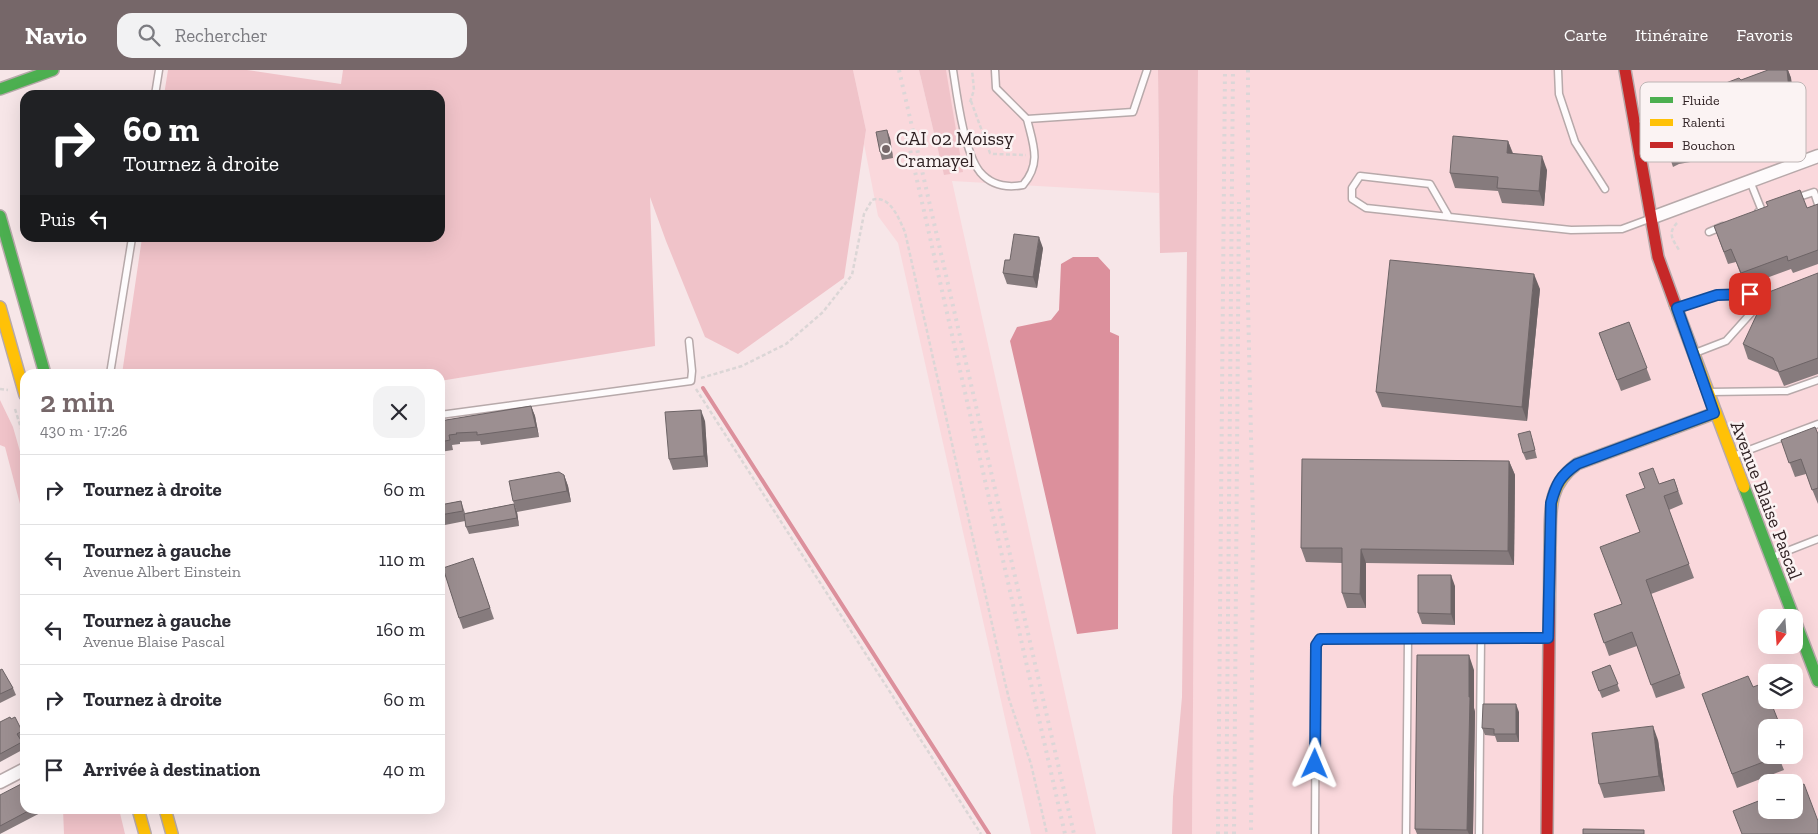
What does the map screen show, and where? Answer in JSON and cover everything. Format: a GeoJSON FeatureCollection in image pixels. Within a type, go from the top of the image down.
{"type":"FeatureCollection","features":[{"type":"Feature","properties":{"kind":"street"},"geometry":{"type":"LineString","coordinates":[[0,89],[53,70]]}},
{"type":"Feature","properties":{"kind":"street","name":"Avenue Blaise Pascal"},"geometry":{"type":"LineString","coordinates":[[1626,70],[1640,151]]}},
{"type":"Feature","properties":{"kind":"street"},"geometry":{"type":"LineString","coordinates":[[1806,160],[1818,156]]}},
{"type":"Feature","properties":{"kind":"street","name":"Avenue Blaise Pascal"},"geometry":{"type":"LineString","coordinates":[[1642,162],[1658,257],[1714,413],[1818,681]]}},
{"type":"Feature","properties":{"kind":"street"},"geometry":{"type":"LineString","coordinates":[[1651,218],[1802,162]]}},
{"type":"Feature","properties":{"kind":"street"},"geometry":{"type":"LineString","coordinates":[[0,216],[44,369]]}},
{"type":"Feature","properties":{"kind":"street"},"geometry":{"type":"LineString","coordinates":[[0,307],[20,377]]}},
{"type":"Feature","properties":{"kind":"street"},"geometry":{"type":"LineString","coordinates":[[1548,834],[1548,638],[1551,503],[1556,487],[1564,473],[1577,464],[1714,413]]}},
{"type":"Feature","properties":{"kind":"street"},"geometry":{"type":"LineString","coordinates":[[0,782],[20,772]]}},
{"type":"Feature","properties":{"kind":"street"},"geometry":{"type":"LineString","coordinates":[[139,814],[145,834]]}},
{"type":"Feature","properties":{"kind":"street"},"geometry":{"type":"LineString","coordinates":[[166,814],[172,834]]}},
{"type":"Feature","properties":{"kind":"lane"},"geometry":{"type":"LineString","coordinates":[[156,90],[159,70]]}},
{"type":"Feature","properties":{"kind":"lane"},"geometry":{"type":"LineString","coordinates":[[953,70],[967,142],[979,171],[994,182],[1013,187],[1023,185],[1032,171],[1035,156],[1027,119],[996,88],[996,70]]}},
{"type":"Feature","properties":{"kind":"lane"},"geometry":{"type":"LineString","coordinates":[[1027,119],[1134,112],[1147,70]]}},
{"type":"Feature","properties":{"kind":"lane"},"geometry":{"type":"LineString","coordinates":[[1558,70],[1560,94],[1574,142],[1605,189]]}},
{"type":"Feature","properties":{"kind":"lane"},"geometry":{"type":"LineString","coordinates":[[1636,126],[1640,124]]}},
{"type":"Feature","properties":{"kind":"lane"},"geometry":{"type":"LineString","coordinates":[[1449,217],[1430,184],[1360,176],[1352,188],[1352,199],[1366,208],[1449,217],[1570,230],[1622,229],[1651,218]]}},
{"type":"Feature","properties":{"kind":"lane"},"geometry":{"type":"LineString","coordinates":[[1750,181],[1762,211]]}},
{"type":"Feature","properties":{"kind":"lane"},"geometry":{"type":"LineString","coordinates":[[1788,201],[1814,192],[1818,204]]}},
{"type":"Feature","properties":{"kind":"lane"},"geometry":{"type":"LineString","coordinates":[[1753,214],[1770,208]]}},
{"type":"Feature","properties":{"kind":"lane"},"geometry":{"type":"LineString","coordinates":[[1708,232],[1726,225]]}},
{"type":"Feature","properties":{"kind":"lane"},"geometry":{"type":"LineString","coordinates":[[111,369],[131,242]]}},
{"type":"Feature","properties":{"kind":"lane"},"geometry":{"type":"LineString","coordinates":[[1677,308],[1717,295],[1750,294]]}},
{"type":"Feature","properties":{"kind":"lane"},"geometry":{"type":"LineString","coordinates":[[1694,354],[1726,342],[1758,304],[1767,300]]}},
{"type":"Feature","properties":{"kind":"lane"},"geometry":{"type":"LineString","coordinates":[[445,413],[691,381],[692,371],[688,341]]}},
{"type":"Feature","properties":{"kind":"lane"},"geometry":{"type":"LineString","coordinates":[[1707,392],[1787,391],[1818,380]]}},
{"type":"Feature","properties":{"kind":"lane"},"geometry":{"type":"LineString","coordinates":[[1732,457],[1818,424]]}},
{"type":"Feature","properties":{"kind":"lane"},"geometry":{"type":"LineString","coordinates":[[1771,557],[1818,539]]}},
{"type":"Feature","properties":{"kind":"lane"},"geometry":{"type":"LineString","coordinates":[[1406,834],[1408,638]]}},
{"type":"Feature","properties":{"kind":"lane"},"geometry":{"type":"LineString","coordinates":[[1479,834],[1481,638]]}},
{"type":"Feature","properties":{"kind":"lane"},"geometry":{"type":"LineString","coordinates":[[1315,834],[1316,645],[1320,639],[1548,638]]}},
{"type":"Feature","properties":{"kind":"path"},"geometry":{"type":"LineString","coordinates":[[960,112],[971,101],[974,90],[972,70]]}},
{"type":"Feature","properties":{"kind":"path"},"geometry":{"type":"LineString","coordinates":[[971,101],[990,153],[1035,156]]}},
{"type":"Feature","properties":{"kind":"path"},"geometry":{"type":"LineString","coordinates":[[981,834],[691,381],[742,366],[786,344],[823,312],[852,275],[864,214],[872,200],[878,198],[884,199],[891,206],[905,232],[1006,685],[1031,764],[1047,834]]}},
{"type":"Feature","properties":{"kind":"shaded area"},"geometry":{"type":"Polygon","coordinates":[[[168,70],[247,70],[341,84],[343,70],[853,70],[866,130],[844,278],[738,354],[705,337],[650,197],[655,346],[445,380],[445,369],[123,369],[141,242],[445,242],[445,90],[165,90],[168,70]]]}},
{"type":"Feature","properties":{"kind":"shaded area"},"geometry":{"type":"Polygon","coordinates":[[[853,70],[919,70],[944,175],[927,70],[1158,70],[1159,193],[952,181],[1096,834],[1031,834],[898,243],[878,216],[864,144],[866,130],[853,70]]]}},
{"type":"Feature","properties":{"kind":"shaded area"},"geometry":{"type":"Polygon","coordinates":[[[919,70],[946,70],[963,172],[944,175],[919,70]]]}},
{"type":"Feature","properties":{"kind":"shaded area"},"geometry":{"type":"Polygon","coordinates":[[[1158,70],[1198,70],[1192,834],[1172,834],[1173,797],[1182,697],[1187,252],[1160,253],[1158,70]]]}},
{"type":"Feature","properties":{"kind":"shaded area"},"geometry":{"type":"Polygon","coordinates":[[[1198,70],[1818,70],[1818,834],[1192,834],[1198,70]]]}},
{"type":"Feature","properties":{"kind":"shaded area"},"geometry":{"type":"Polygon","coordinates":[[[1073,257],[1098,257],[1110,270],[1110,332],[1119,336],[1118,629],[1077,634],[1010,341],[1017,327],[1051,320],[1059,310],[1061,264],[1073,257]]]}},
{"type":"Feature","properties":{"kind":"shaded area"},"geometry":{"type":"Polygon","coordinates":[[[0,400],[13,427],[20,452],[20,504],[5,447],[0,445],[0,400]]]}},
{"type":"Feature","properties":{"kind":"shaded area"},"geometry":{"type":"Polygon","coordinates":[[[63,814],[120,814],[125,834],[64,834],[63,814]]]}},
{"type":"Feature","properties":{"kind":"building"},"geometry":{"type":"Polygon","coordinates":[[[1768,70],[1787,70],[1788,82],[1728,82],[1739,78],[1741,80],[1768,70]]]}},
{"type":"Feature","properties":{"kind":"building"},"geometry":{"type":"Polygon","coordinates":[[[887,130],[891,150],[880,152],[876,132],[887,130]]]}},
{"type":"Feature","properties":{"kind":"building"},"geometry":{"type":"Polygon","coordinates":[[[1453,136],[1508,141],[1507,153],[1542,156],[1539,191],[1497,188],[1498,177],[1450,173],[1453,136]]]}},
{"type":"Feature","properties":{"kind":"building"},"geometry":{"type":"Polygon","coordinates":[[[1800,190],[1807,208],[1818,204],[1818,250],[1788,261],[1787,256],[1741,273],[1731,249],[1724,252],[1714,226],[1768,206],[1766,202],[1800,190]]]}},
{"type":"Feature","properties":{"kind":"building"},"geometry":{"type":"Polygon","coordinates":[[[1014,234],[1039,237],[1033,277],[1003,273],[1005,260],[1010,260],[1014,234]]]}},
{"type":"Feature","properties":{"kind":"building"},"geometry":{"type":"Polygon","coordinates":[[[1390,260],[1534,274],[1522,407],[1376,392],[1390,260]]]}},
{"type":"Feature","properties":{"kind":"building"},"geometry":{"type":"Polygon","coordinates":[[[1818,273],[1818,358],[1779,372],[1773,358],[1743,344],[1757,314],[1751,299],[1818,273]]]}},
{"type":"Feature","properties":{"kind":"building"},"geometry":{"type":"Polygon","coordinates":[[[1629,322],[1647,368],[1617,380],[1599,333],[1629,322]]]}},
{"type":"Feature","properties":{"kind":"building"},"geometry":{"type":"Polygon","coordinates":[[[531,406],[536,427],[477,435],[477,432],[456,433],[449,435],[450,440],[445,441],[445,420],[531,406]]]}},
{"type":"Feature","properties":{"kind":"building"},"geometry":{"type":"Polygon","coordinates":[[[701,410],[704,456],[669,459],[665,412],[701,410]]]}},
{"type":"Feature","properties":{"kind":"building"},"geometry":{"type":"Polygon","coordinates":[[[1815,427],[1818,434],[1818,488],[1812,490],[1801,459],[1789,463],[1781,440],[1815,427]]]}},
{"type":"Feature","properties":{"kind":"building"},"geometry":{"type":"Polygon","coordinates":[[[1530,431],[1535,450],[1523,453],[1518,434],[1530,431]]]}},
{"type":"Feature","properties":{"kind":"building"},"geometry":{"type":"Polygon","coordinates":[[[1302,459],[1509,461],[1508,551],[1361,549],[1360,594],[1342,593],[1342,548],[1301,548],[1302,459]]]}},
{"type":"Feature","properties":{"kind":"building"},"geometry":{"type":"Polygon","coordinates":[[[1653,468],[1659,484],[1674,479],[1678,491],[1664,496],[1689,564],[1646,580],[1680,674],[1651,685],[1632,632],[1604,643],[1594,614],[1622,604],[1600,547],[1640,532],[1626,495],[1645,488],[1639,473],[1653,468]]]}},
{"type":"Feature","properties":{"kind":"building"},"geometry":{"type":"Polygon","coordinates":[[[559,472],[564,475],[567,491],[513,501],[509,481],[559,472]]]}},
{"type":"Feature","properties":{"kind":"building"},"geometry":{"type":"Polygon","coordinates":[[[461,501],[463,511],[445,514],[445,504],[461,501]]]}},
{"type":"Feature","properties":{"kind":"building"},"geometry":{"type":"Polygon","coordinates":[[[514,504],[517,518],[466,527],[464,514],[514,504]]]}},
{"type":"Feature","properties":{"kind":"building"},"geometry":{"type":"Polygon","coordinates":[[[473,558],[490,608],[459,618],[445,574],[445,567],[473,558]]]}},
{"type":"Feature","properties":{"kind":"building"},"geometry":{"type":"Polygon","coordinates":[[[1418,575],[1451,575],[1451,614],[1418,613],[1418,575]]]}},
{"type":"Feature","properties":{"kind":"building"},"geometry":{"type":"Polygon","coordinates":[[[1417,655],[1469,655],[1467,830],[1415,829],[1417,655]]]}},
{"type":"Feature","properties":{"kind":"building"},"geometry":{"type":"Polygon","coordinates":[[[1610,665],[1618,684],[1599,691],[1592,672],[1610,665]]]}},
{"type":"Feature","properties":{"kind":"building"},"geometry":{"type":"Polygon","coordinates":[[[2,669],[13,688],[0,694],[0,670],[2,669]]]}},
{"type":"Feature","properties":{"kind":"building"},"geometry":{"type":"Polygon","coordinates":[[[1748,676],[1753,687],[1758,685],[1758,709],[1774,709],[1777,719],[1758,719],[1758,764],[1732,774],[1702,694],[1748,676]]]}},
{"type":"Feature","properties":{"kind":"building"},"geometry":{"type":"Polygon","coordinates":[[[1483,704],[1516,704],[1516,734],[1494,734],[1494,729],[1482,728],[1483,704]]]}},
{"type":"Feature","properties":{"kind":"building"},"geometry":{"type":"Polygon","coordinates":[[[10,717],[11,719],[15,717],[20,727],[20,732],[17,734],[20,743],[0,754],[0,722],[10,717]]]}},
{"type":"Feature","properties":{"kind":"building"},"geometry":{"type":"Polygon","coordinates":[[[1653,726],[1659,776],[1599,784],[1592,733],[1653,726]]]}},
{"type":"Feature","properties":{"kind":"building"},"geometry":{"type":"Polygon","coordinates":[[[1803,784],[1818,821],[1818,834],[1742,834],[1733,811],[1758,801],[1758,819],[1803,819],[1803,784]]]}},
{"type":"Feature","properties":{"kind":"building"},"geometry":{"type":"Polygon","coordinates":[[[20,785],[20,814],[23,814],[0,826],[0,795],[20,785]]]}},
{"type":"Feature","properties":{"kind":"building"},"geometry":{"type":"Polygon","coordinates":[[[1583,829],[1644,830],[1644,834],[1583,834],[1583,829]]]}},
{"type":"Feature","properties":{"kind":"waterway"},"geometry":{"type":"LineString","coordinates":[[703,388],[989,834]]}},
{"type":"Feature","properties":{"kind":"railway"},"geometry":{"type":"LineString","coordinates":[[899,70],[1074,834]]}},
{"type":"Feature","properties":{"kind":"railway"},"geometry":{"type":"LineString","coordinates":[[1218,834],[1225,70]]}},
{"type":"Feature","properties":{"kind":"railway"},"geometry":{"type":"LineString","coordinates":[[1226,834],[1233,70]]}},
{"type":"Feature","properties":{"kind":"railway"},"geometry":{"type":"LineString","coordinates":[[1248,70],[1248,305],[1253,522],[1251,834]]}},
{"type":"Feature","properties":{"kind":"railway"},"geometry":{"type":"LineString","coordinates":[[907,136],[1065,834]]}},
{"type":"Feature","properties":{"kind":"railway"},"geometry":{"type":"LineString","coordinates":[[1234,834],[1239,202]]}},
{"type":"Feature","properties":{"kind":"traffic: fast"},"geometry":{"type":"LineString","coordinates":[[0,89],[53,70]]}},
{"type":"Feature","properties":{"kind":"traffic: fast"},"geometry":{"type":"LineString","coordinates":[[0,216],[44,369]]}},
{"type":"Feature","properties":{"kind":"traffic: fast"},"geometry":{"type":"LineString","coordinates":[[1744,487],[1818,681]]}},
{"type":"Feature","properties":{"kind":"traffic: slow"},"geometry":{"type":"LineString","coordinates":[[1675,304],[1744,487]]}},
{"type":"Feature","properties":{"kind":"traffic: slow"},"geometry":{"type":"LineString","coordinates":[[0,307],[20,377]]}},
{"type":"Feature","properties":{"kind":"traffic: slow"},"geometry":{"type":"LineString","coordinates":[[1550,547],[1551,512],[1555,491],[1567,473],[1577,464],[1715,413]]}},
{"type":"Feature","properties":{"kind":"traffic: slow"},"geometry":{"type":"LineString","coordinates":[[139,814],[145,834]]}},
{"type":"Feature","properties":{"kind":"traffic: slow"},"geometry":{"type":"LineString","coordinates":[[166,814],[172,834]]}},
{"type":"Feature","properties":{"kind":"traffic: jam"},"geometry":{"type":"LineString","coordinates":[[1625,70],[1640,155]]}},
{"type":"Feature","properties":{"kind":"traffic: jam"},"geometry":{"type":"LineString","coordinates":[[1641,162],[1658,257],[1675,304]]}},
{"type":"Feature","properties":{"kind":"traffic: jam"},"geometry":{"type":"LineString","coordinates":[[1547,834],[1550,547]]}},
{"type":"Feature","properties":{"kind":"place","name":"CAI 02 Moissy Cramayel"},"geometry":{"type":"Point","coordinates":[886,149]}},
{"type":"Feature","properties":{"kind":"route"},"geometry":{"type":"LineString","coordinates":[[1315,764],[1316,645],[1320,639],[1548,638],[1551,503],[1556,487],[1564,473],[1577,464],[1714,413],[1677,308],[1717,295],[1750,294]]}}]}
